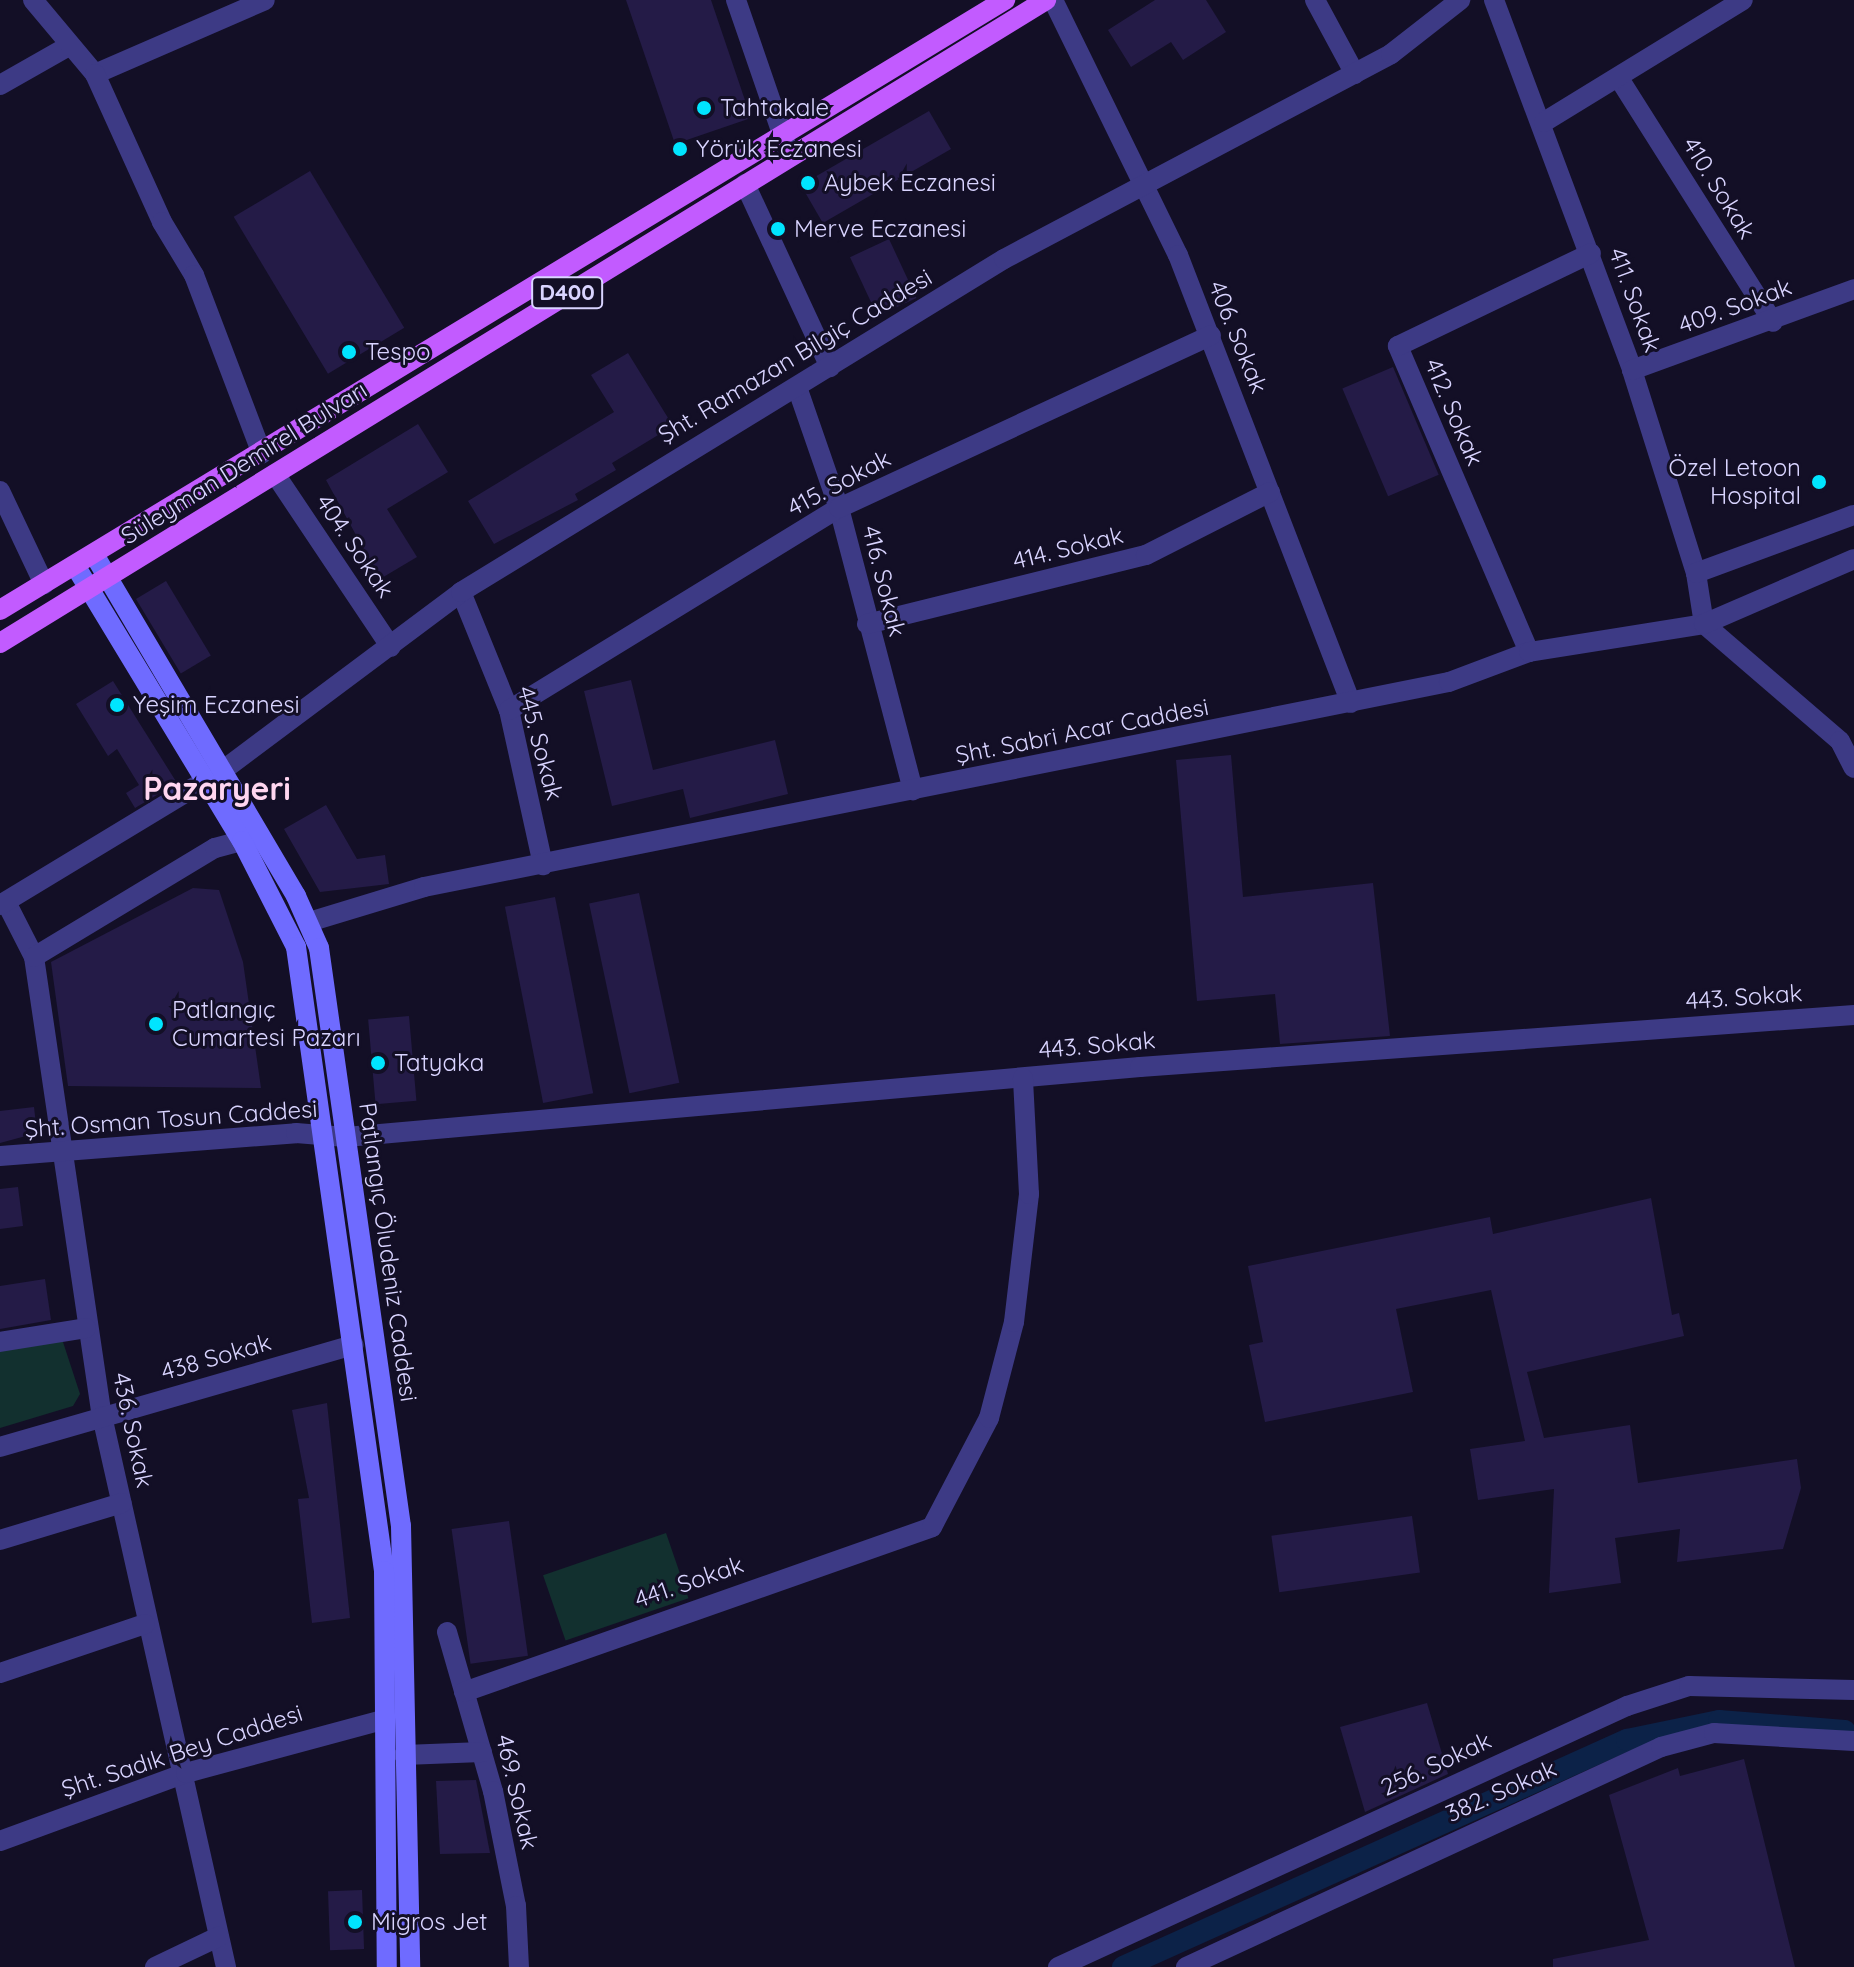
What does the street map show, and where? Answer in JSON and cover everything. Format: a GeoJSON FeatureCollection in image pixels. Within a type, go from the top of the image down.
{"type":"FeatureCollection","features":[{"type":"Feature","properties":{"kind":"main road","name":"Süleyman Demirel Bulvarı"},"geometry":{"type":"LineString","coordinates":[[0,610],[95,556],[1005,0]]}},
{"type":"Feature","properties":{"kind":"main road","name":"Süleyman Demirel Bulvarı"},"geometry":{"type":"LineString","coordinates":[[0,643],[1046,0]]}},
{"type":"Feature","properties":{"kind":"main road","name":"Patlangıç Öludeniz Caddesi"},"geometry":{"type":"LineString","coordinates":[[95,556],[99,584],[213,776],[309,922],[323,970],[401,1526],[408,1620],[404,1755],[410,1967]]}},
{"type":"Feature","properties":{"kind":"main road","name":"Patlangıç Öludeniz Caddesi"},"geometry":{"type":"LineString","coordinates":[[76,567],[99,584]]}},
{"type":"Feature","properties":{"kind":"main road","name":"Patlangıç Öludeniz Caddesi"},"geometry":{"type":"LineString","coordinates":[[213,776],[296,947],[325,1134],[384,1571],[387,1967]]}},
{"type":"Feature","properties":{"kind":"street"},"geometry":{"type":"LineString","coordinates":[[33,0],[67,47],[95,74],[162,222],[194,275],[262,454]]}},
{"type":"Feature","properties":{"kind":"street"},"geometry":{"type":"LineString","coordinates":[[95,74],[265,0]]}},
{"type":"Feature","properties":{"kind":"street"},"geometry":{"type":"LineString","coordinates":[[736,0],[779,136],[790,157]]}},
{"type":"Feature","properties":{"kind":"street","name":"406. Sokak"},"geometry":{"type":"LineString","coordinates":[[1053,0],[1145,180],[1211,335],[1351,703]]}},
{"type":"Feature","properties":{"kind":"street"},"geometry":{"type":"LineString","coordinates":[[1315,0],[1355,74]]}},
{"type":"Feature","properties":{"kind":"street","name":"Şht. Ramazan Bilgiç Caddesi"},"geometry":{"type":"LineString","coordinates":[[3,904],[213,776],[391,647],[461,592],[1145,180],[1355,74],[1460,0]]}},
{"type":"Feature","properties":{"kind":"street","name":"411. Sokak"},"geometry":{"type":"LineString","coordinates":[[1494,0],[1544,122],[1632,370],[1696,573],[1704,624]]}},
{"type":"Feature","properties":{"kind":"street"},"geometry":{"type":"LineString","coordinates":[[1544,122],[1620,80],[1743,0]]}},
{"type":"Feature","properties":{"kind":"street"},"geometry":{"type":"LineString","coordinates":[[0,85],[67,47]]}},
{"type":"Feature","properties":{"kind":"street","name":"410. Sokak"},"geometry":{"type":"LineString","coordinates":[[1620,80],[1773,322]]}},
{"type":"Feature","properties":{"kind":"street"},"geometry":{"type":"LineString","coordinates":[[745,184],[830,367]]}},
{"type":"Feature","properties":{"kind":"street","name":"412. Sokak"},"geometry":{"type":"LineString","coordinates":[[1529,652],[1398,346],[1591,253]]}},
{"type":"Feature","properties":{"kind":"street","name":"409. Sokak"},"geometry":{"type":"LineString","coordinates":[[1632,370],[1773,322],[1854,289]]}},
{"type":"Feature","properties":{"kind":"street","name":"415. Sokak"},"geometry":{"type":"LineString","coordinates":[[509,710],[839,508],[1211,335]]}},
{"type":"Feature","properties":{"kind":"street","name":"416. Sokak"},"geometry":{"type":"LineString","coordinates":[[797,387],[839,508],[913,790]]}},
{"type":"Feature","properties":{"kind":"street","name":"404. Sokak"},"geometry":{"type":"LineString","coordinates":[[275,474],[391,647]]}},
{"type":"Feature","properties":{"kind":"street"},"geometry":{"type":"LineString","coordinates":[[0,491],[44,584]]}},
{"type":"Feature","properties":{"kind":"street","name":"414. Sokak"},"geometry":{"type":"LineString","coordinates":[[867,624],[1146,555],[1270,492]]}},
{"type":"Feature","properties":{"kind":"street"},"geometry":{"type":"LineString","coordinates":[[1696,573],[1854,515]]}},
{"type":"Feature","properties":{"kind":"street","name":"Şht. Sabri Acar Caddesi"},"geometry":{"type":"LineString","coordinates":[[309,922],[424,887],[1351,703],[1449,682],[1529,652],[1704,624],[1854,559]]}},
{"type":"Feature","properties":{"kind":"street","name":"445. Sokak"},"geometry":{"type":"LineString","coordinates":[[461,592],[509,710],[543,865]]}},
{"type":"Feature","properties":{"kind":"street"},"geometry":{"type":"LineString","coordinates":[[1704,624],[1840,741],[1854,768]]}},
{"type":"Feature","properties":{"kind":"street"},"geometry":{"type":"LineString","coordinates":[[34,957],[215,848],[242,841]]}},
{"type":"Feature","properties":{"kind":"street","name":"436. Sokak"},"geometry":{"type":"LineString","coordinates":[[3,904],[34,957],[86,1328],[102,1416],[145,1624],[186,1773],[226,1967]]}},
{"type":"Feature","properties":{"kind":"street","name":"443. Sokak"},"geometry":{"type":"LineString","coordinates":[[346,1137],[1023,1078],[1854,1015]]}},
{"type":"Feature","properties":{"kind":"street","name":"441. Sokak"},"geometry":{"type":"LineString","coordinates":[[464,1692],[932,1527],[989,1418],[1014,1322],[1029,1194],[1023,1078]]}},
{"type":"Feature","properties":{"kind":"street","name":"Şht. Osman Tosun Caddesi"},"geometry":{"type":"LineString","coordinates":[[0,1156],[325,1134],[346,1137]]}},
{"type":"Feature","properties":{"kind":"street"},"geometry":{"type":"LineString","coordinates":[[0,1342],[86,1328]]}},
{"type":"Feature","properties":{"kind":"street","name":"438 Sokak"},"geometry":{"type":"LineString","coordinates":[[0,1447],[354,1345]]}},
{"type":"Feature","properties":{"kind":"street"},"geometry":{"type":"LineString","coordinates":[[0,1540],[122,1503]]}},
{"type":"Feature","properties":{"kind":"street"},"geometry":{"type":"LineString","coordinates":[[0,1673],[145,1624]]}},
{"type":"Feature","properties":{"kind":"street","name":"469. Sokak"},"geometry":{"type":"LineString","coordinates":[[447,1632],[482,1752],[516,1906],[519,1967]]}},
{"type":"Feature","properties":{"kind":"street","name":"256. Sokak"},"geometry":{"type":"LineString","coordinates":[[1058,1967],[1627,1706],[1689,1686],[1854,1690]]}},
{"type":"Feature","properties":{"kind":"street","name":"Şht. Sadık Bey Caddesi"},"geometry":{"type":"LineString","coordinates":[[0,1841],[186,1773],[383,1720]]}},
{"type":"Feature","properties":{"kind":"street","name":"382. Sokak"},"geometry":{"type":"LineString","coordinates":[[1186,1967],[1661,1747],[1714,1733],[1854,1741]]}},
{"type":"Feature","properties":{"kind":"street"},"geometry":{"type":"LineString","coordinates":[[404,1755],[482,1752]]}},
{"type":"Feature","properties":{"kind":"street"},"geometry":{"type":"LineString","coordinates":[[155,1967],[218,1937]]}},
{"type":"Feature","properties":{"kind":"green space"},"geometry":{"type":"Polygon","coordinates":[[[62,1339],[80,1394],[73,1406],[0,1428],[0,1351],[62,1339]]]}},
{"type":"Feature","properties":{"kind":"green space"},"geometry":{"type":"Polygon","coordinates":[[[666,1533],[688,1598],[566,1641],[543,1575],[666,1533]]]}},
{"type":"Feature","properties":{"kind":"building"},"geometry":{"type":"Polygon","coordinates":[[[626,0],[711,0],[751,118],[675,144],[626,0]]]}},
{"type":"Feature","properties":{"kind":"building"},"geometry":{"type":"Polygon","coordinates":[[[1155,0],[1206,0],[1226,32],[1183,60],[1171,42],[1131,67],[1108,30],[1155,0]]]}},
{"type":"Feature","properties":{"kind":"building"},"geometry":{"type":"Polygon","coordinates":[[[929,111],[951,149],[823,223],[801,185],[929,111]]]}},
{"type":"Feature","properties":{"kind":"building"},"geometry":{"type":"Polygon","coordinates":[[[310,171],[404,328],[328,374],[234,217],[310,171]]]}},
{"type":"Feature","properties":{"kind":"building"},"geometry":{"type":"Polygon","coordinates":[[[889,239],[916,298],[877,316],[850,257],[889,239]]]}},
{"type":"Feature","properties":{"kind":"building"},"geometry":{"type":"Polygon","coordinates":[[[628,353],[673,426],[612,463],[616,470],[575,494],[578,500],[494,544],[468,501],[614,412],[591,375],[628,353]]]}},
{"type":"Feature","properties":{"kind":"building"},"geometry":{"type":"Polygon","coordinates":[[[1393,367],[1439,475],[1388,496],[1342,388],[1393,367]]]}},
{"type":"Feature","properties":{"kind":"building"},"geometry":{"type":"Polygon","coordinates":[[[418,424],[448,472],[387,509],[417,557],[380,579],[326,480],[418,424]]]}},
{"type":"Feature","properties":{"kind":"building"},"geometry":{"type":"Polygon","coordinates":[[[166,581],[211,656],[181,674],[136,599],[166,581]]]}},
{"type":"Feature","properties":{"kind":"building"},"geometry":{"type":"Polygon","coordinates":[[[631,680],[653,770],[775,740],[788,794],[690,818],[683,789],[612,806],[584,691],[631,680]]]}},
{"type":"Feature","properties":{"kind":"building"},"geometry":{"type":"Polygon","coordinates":[[[113,681],[177,783],[135,808],[126,793],[139,785],[117,749],[108,756],[76,704],[113,681]]]}},
{"type":"Feature","properties":{"kind":"building"},"geometry":{"type":"Polygon","coordinates":[[[1231,755],[1243,897],[1373,883],[1390,1036],[1280,1044],[1275,994],[1197,1001],[1176,760],[1231,755]]]}},
{"type":"Feature","properties":{"kind":"building"},"geometry":{"type":"Polygon","coordinates":[[[326,805],[357,859],[385,855],[389,884],[320,892],[284,829],[326,805]]]}},
{"type":"Feature","properties":{"kind":"building","name":"Patlangıç Cumartesi Pazarı"},"geometry":{"type":"Polygon","coordinates":[[[193,888],[219,890],[243,962],[261,1088],[68,1086],[51,962],[193,888]]]}},
{"type":"Feature","properties":{"kind":"building"},"geometry":{"type":"Polygon","coordinates":[[[639,893],[679,1083],[629,1093],[589,904],[639,893]]]}},
{"type":"Feature","properties":{"kind":"building"},"geometry":{"type":"Polygon","coordinates":[[[555,897],[593,1093],[543,1103],[505,907],[555,897]]]}},
{"type":"Feature","properties":{"kind":"building"},"geometry":{"type":"Polygon","coordinates":[[[409,1016],[416,1101],[376,1104],[368,1020],[409,1016]]]}},
{"type":"Feature","properties":{"kind":"building"},"geometry":{"type":"Polygon","coordinates":[[[34,1107],[37,1133],[0,1143],[0,1111],[34,1107]]]}},
{"type":"Feature","properties":{"kind":"building"},"geometry":{"type":"Polygon","coordinates":[[[18,1187],[23,1226],[0,1229],[0,1189],[18,1187]]]}},
{"type":"Feature","properties":{"kind":"building"},"geometry":{"type":"Polygon","coordinates":[[[1651,1198],[1672,1315],[1679,1313],[1684,1336],[1527,1372],[1544,1438],[1630,1425],[1638,1483],[1797,1459],[1801,1488],[1783,1549],[1677,1562],[1680,1529],[1615,1538],[1621,1583],[1549,1593],[1554,1489],[1478,1500],[1470,1449],[1525,1441],[1491,1290],[1396,1309],[1413,1392],[1265,1422],[1249,1345],[1263,1342],[1248,1266],[1490,1217],[1493,1234],[1651,1198]]]}},
{"type":"Feature","properties":{"kind":"building"},"geometry":{"type":"Polygon","coordinates":[[[45,1279],[51,1320],[0,1329],[0,1286],[45,1279]]]}},
{"type":"Feature","properties":{"kind":"building"},"geometry":{"type":"Polygon","coordinates":[[[327,1403],[350,1618],[312,1623],[298,1499],[309,1498],[292,1410],[327,1403]]]}},
{"type":"Feature","properties":{"kind":"building"},"geometry":{"type":"Polygon","coordinates":[[[1412,1516],[1420,1572],[1279,1592],[1271,1536],[1412,1516]]]}},
{"type":"Feature","properties":{"kind":"building"},"geometry":{"type":"Polygon","coordinates":[[[509,1521],[528,1656],[470,1664],[452,1529],[509,1521]]]}},
{"type":"Feature","properties":{"kind":"building"},"geometry":{"type":"Polygon","coordinates":[[[1427,1703],[1448,1774],[1365,1812],[1340,1727],[1427,1703]]]}},
{"type":"Feature","properties":{"kind":"building"},"geometry":{"type":"Polygon","coordinates":[[[1744,1759],[1795,1967],[1553,1967],[1553,1959],[1649,1940],[1609,1795],[1678,1768],[1680,1776],[1744,1759]]]}},
{"type":"Feature","properties":{"kind":"building"},"geometry":{"type":"Polygon","coordinates":[[[476,1780],[490,1853],[440,1854],[436,1781],[476,1780]]]}},
{"type":"Feature","properties":{"kind":"building"},"geometry":{"type":"Polygon","coordinates":[[[362,1890],[364,1949],[330,1950],[328,1891],[362,1890]]]}},
{"type":"Feature","properties":{"kind":"waterway"},"geometry":{"type":"LineString","coordinates":[[1123,1967],[1627,1740],[1719,1721],[1845,1731]]}},
{"type":"Feature","properties":{"kind":"place","name":"Tahtakale"},"geometry":{"type":"Point","coordinates":[704,108]}},
{"type":"Feature","properties":{"kind":"place","name":"Yörük Eczanesi"},"geometry":{"type":"Point","coordinates":[680,149]}},
{"type":"Feature","properties":{"kind":"place","name":"Aybek Eczanesi"},"geometry":{"type":"Point","coordinates":[808,183]}},
{"type":"Feature","properties":{"kind":"place","name":"Merve Eczanesi"},"geometry":{"type":"Point","coordinates":[778,229]}},
{"type":"Feature","properties":{"kind":"place","name":"Tespo"},"geometry":{"type":"Point","coordinates":[349,352]}},
{"type":"Feature","properties":{"kind":"place","name":"Özel Letoon Hospital"},"geometry":{"type":"Point","coordinates":[1819,482]}},
{"type":"Feature","properties":{"kind":"place","name":"Yeşim Eczanesi"},"geometry":{"type":"Point","coordinates":[117,705]}},
{"type":"Feature","properties":{"kind":"place","name":"Patlangıç Cumartesi Pazarı"},"geometry":{"type":"Point","coordinates":[156,1024]}},
{"type":"Feature","properties":{"kind":"place","name":"Tatyaka"},"geometry":{"type":"Point","coordinates":[378,1063]}},
{"type":"Feature","properties":{"kind":"place","name":"Migros Jet"},"geometry":{"type":"Point","coordinates":[355,1922]}},
{"type":"Feature","properties":{"kind":"district","name":"Pazaryeri"},"geometry":{"type":"Point","coordinates":[217,788]}}]}
